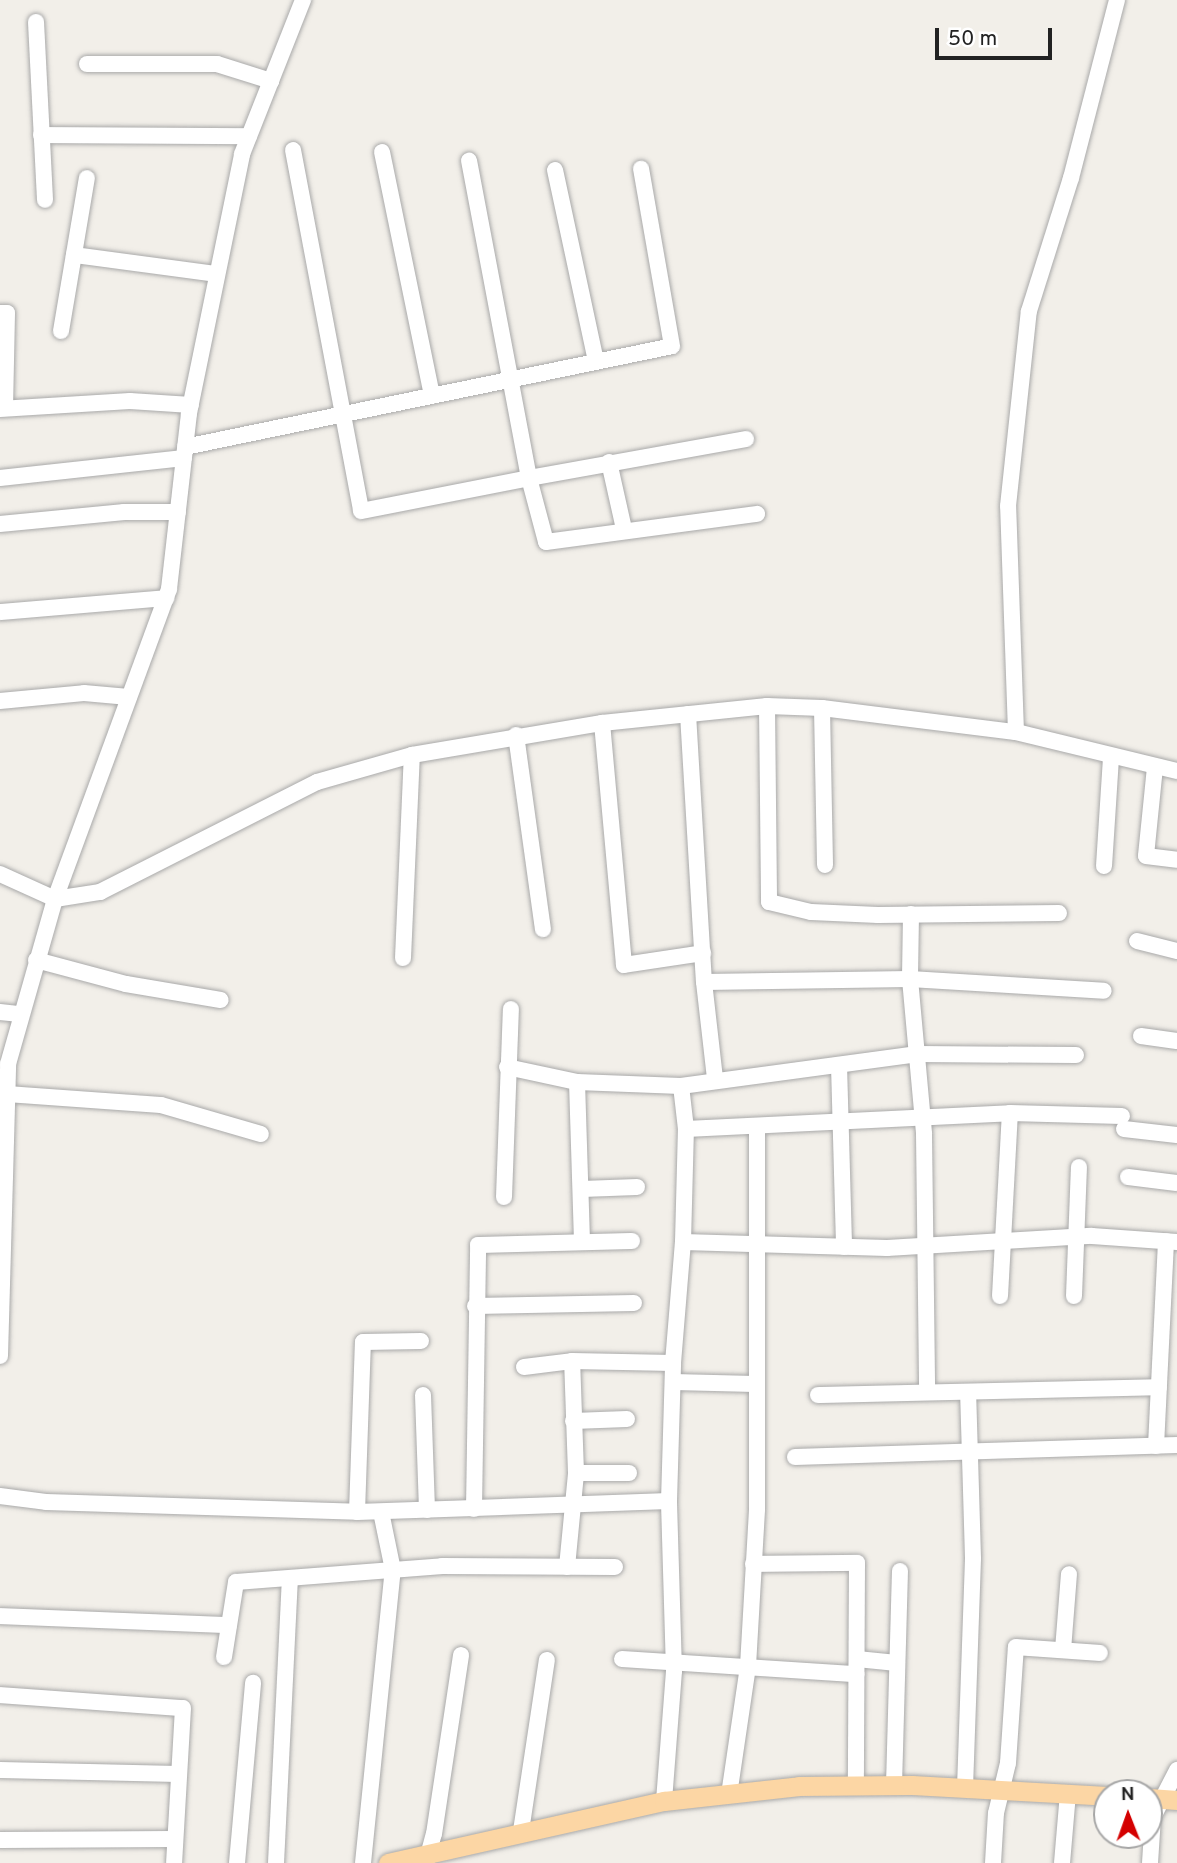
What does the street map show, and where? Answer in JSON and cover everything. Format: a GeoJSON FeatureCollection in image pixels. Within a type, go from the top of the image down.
{"type":"FeatureCollection","features":[{"type":"Feature","properties":{"kind":"main road"},"geometry":{"type":"LineString","coordinates":[[388,1863],[427,1859],[521,1831],[663,1801],[729,1796],[799,1786],[894,1785],[1093,1795]]}},
{"type":"Feature","properties":{"kind":"street"},"geometry":{"type":"LineString","coordinates":[[0,1356],[3,1141],[7,1094],[4,1075],[55,899],[166,598],[191,405],[249,136],[303,0]]}},
{"type":"Feature","properties":{"kind":"street"},"geometry":{"type":"LineString","coordinates":[[1016,732],[1008,506],[1029,311],[1071,178],[1117,0]]}},
{"type":"Feature","properties":{"kind":"street"},"geometry":{"type":"LineString","coordinates":[[36,22],[44,200]]}},
{"type":"Feature","properties":{"kind":"street"},"geometry":{"type":"LineString","coordinates":[[87,64],[217,64],[271,81]]}},
{"type":"Feature","properties":{"kind":"street"},"geometry":{"type":"LineString","coordinates":[[41,135],[249,136]]}},
{"type":"Feature","properties":{"kind":"street"},"geometry":{"type":"LineString","coordinates":[[293,150],[361,511],[746,439]]}},
{"type":"Feature","properties":{"kind":"street"},"geometry":{"type":"LineString","coordinates":[[382,152],[432,396]]}},
{"type":"Feature","properties":{"kind":"street"},"geometry":{"type":"LineString","coordinates":[[469,161],[529,478],[546,542],[624,529],[635,531],[757,514]]}},
{"type":"Feature","properties":{"kind":"street"},"geometry":{"type":"LineString","coordinates":[[0,478],[185,452],[344,414],[672,346],[641,169]]}},
{"type":"Feature","properties":{"kind":"street"},"geometry":{"type":"LineString","coordinates":[[555,170],[596,362]]}},
{"type":"Feature","properties":{"kind":"street"},"geometry":{"type":"LineString","coordinates":[[61,331],[87,178]]}},
{"type":"Feature","properties":{"kind":"street"},"geometry":{"type":"LineString","coordinates":[[74,255],[218,274]]}},
{"type":"Feature","properties":{"kind":"street"},"geometry":{"type":"LineString","coordinates":[[0,313],[7,313],[2,409],[131,401],[191,405]]}},
{"type":"Feature","properties":{"kind":"street"},"geometry":{"type":"LineString","coordinates":[[609,463],[624,529]]}},
{"type":"Feature","properties":{"kind":"street"},"geometry":{"type":"LineString","coordinates":[[0,524],[124,512],[178,512]]}},
{"type":"Feature","properties":{"kind":"street"},"geometry":{"type":"LineString","coordinates":[[0,612],[166,598]]}},
{"type":"Feature","properties":{"kind":"street"},"geometry":{"type":"LineString","coordinates":[[0,701],[84,693],[129,696]]}},
{"type":"Feature","properties":{"kind":"street"},"geometry":{"type":"LineString","coordinates":[[0,874],[55,899],[100,892],[317,782],[412,755],[516,735],[602,723],[767,706],[822,708],[1016,732],[1111,758],[1177,771]]}},
{"type":"Feature","properties":{"kind":"street"},"geometry":{"type":"LineString","coordinates":[[767,706],[769,902],[811,912],[1059,912]]}},
{"type":"Feature","properties":{"kind":"street"},"geometry":{"type":"LineString","coordinates":[[822,708],[825,865]]}},
{"type":"Feature","properties":{"kind":"street"},"geometry":{"type":"LineString","coordinates":[[688,714],[704,982],[715,1079]]}},
{"type":"Feature","properties":{"kind":"street"},"geometry":{"type":"LineString","coordinates":[[602,723],[624,965],[703,953]]}},
{"type":"Feature","properties":{"kind":"street"},"geometry":{"type":"LineString","coordinates":[[516,735],[543,929]]}},
{"type":"Feature","properties":{"kind":"street"},"geometry":{"type":"LineString","coordinates":[[403,958],[412,755]]}},
{"type":"Feature","properties":{"kind":"street"},"geometry":{"type":"LineString","coordinates":[[1104,866],[1111,758]]}},
{"type":"Feature","properties":{"kind":"street"},"geometry":{"type":"LineString","coordinates":[[1155,767],[1146,856],[1177,860]]}},
{"type":"Feature","properties":{"kind":"street"},"geometry":{"type":"LineString","coordinates":[[911,914],[910,979],[918,1054],[926,1246],[927,1392]]}},
{"type":"Feature","properties":{"kind":"street"},"geometry":{"type":"LineString","coordinates":[[1137,941],[1177,951]]}},
{"type":"Feature","properties":{"kind":"street"},"geometry":{"type":"LineString","coordinates":[[36,960],[127,984],[221,1000]]}},
{"type":"Feature","properties":{"kind":"street"},"geometry":{"type":"LineString","coordinates":[[704,982],[910,979],[1104,991]]}},
{"type":"Feature","properties":{"kind":"street"},"geometry":{"type":"LineString","coordinates":[[504,1197],[511,1009]]}},
{"type":"Feature","properties":{"kind":"street"},"geometry":{"type":"LineString","coordinates":[[0,1012],[20,1014]]}},
{"type":"Feature","properties":{"kind":"street"},"geometry":{"type":"LineString","coordinates":[[1141,1036],[1177,1041]]}},
{"type":"Feature","properties":{"kind":"street"},"geometry":{"type":"LineString","coordinates":[[507,1067],[577,1082],[681,1086],[715,1079],[918,1054],[1076,1055]]}},
{"type":"Feature","properties":{"kind":"street"},"geometry":{"type":"LineString","coordinates":[[839,1065],[844,1247]]}},
{"type":"Feature","properties":{"kind":"street"},"geometry":{"type":"LineString","coordinates":[[577,1082],[582,1242]]}},
{"type":"Feature","properties":{"kind":"street"},"geometry":{"type":"LineString","coordinates":[[663,1801],[672,1661],[669,1501],[673,1363],[683,1242],[686,1129],[681,1086]]}},
{"type":"Feature","properties":{"kind":"street"},"geometry":{"type":"LineString","coordinates":[[7,1094],[161,1105],[261,1133]]}},
{"type":"Feature","properties":{"kind":"street"},"geometry":{"type":"LineString","coordinates":[[1000,1296],[1010,1113]]}},
{"type":"Feature","properties":{"kind":"street"},"geometry":{"type":"LineString","coordinates":[[686,1129],[757,1129],[1010,1113],[1123,1122],[1177,1135]]}},
{"type":"Feature","properties":{"kind":"street"},"geometry":{"type":"LineString","coordinates":[[729,1796],[748,1666],[757,1509],[757,1129]]}},
{"type":"Feature","properties":{"kind":"street"},"geometry":{"type":"LineString","coordinates":[[1074,1296],[1079,1167]]}},
{"type":"Feature","properties":{"kind":"street"},"geometry":{"type":"LineString","coordinates":[[1128,1177],[1177,1183]]}},
{"type":"Feature","properties":{"kind":"street"},"geometry":{"type":"LineString","coordinates":[[582,1189],[637,1187]]}},
{"type":"Feature","properties":{"kind":"street"},"geometry":{"type":"LineString","coordinates":[[683,1242],[844,1247],[926,1246],[1076,1237],[1172,1242],[1156,1446]]}},
{"type":"Feature","properties":{"kind":"street"},"geometry":{"type":"LineString","coordinates":[[474,1508],[478,1245],[632,1241]]}},
{"type":"Feature","properties":{"kind":"street"},"geometry":{"type":"LineString","coordinates":[[475,1306],[634,1303]]}},
{"type":"Feature","properties":{"kind":"street"},"geometry":{"type":"LineString","coordinates":[[357,1512],[363,1342],[421,1341]]}},
{"type":"Feature","properties":{"kind":"street"},"geometry":{"type":"LineString","coordinates":[[524,1367],[572,1361],[673,1363]]}},
{"type":"Feature","properties":{"kind":"street"},"geometry":{"type":"LineString","coordinates":[[567,1567],[576,1473],[572,1361]]}},
{"type":"Feature","properties":{"kind":"street"},"geometry":{"type":"LineString","coordinates":[[673,1382],[755,1384]]}},
{"type":"Feature","properties":{"kind":"street"},"geometry":{"type":"LineString","coordinates":[[818,1395],[1159,1387]]}},
{"type":"Feature","properties":{"kind":"street"},"geometry":{"type":"LineString","coordinates":[[965,1788],[973,1558],[968,1391]]}},
{"type":"Feature","properties":{"kind":"street"},"geometry":{"type":"LineString","coordinates":[[423,1395],[427,1510]]}},
{"type":"Feature","properties":{"kind":"street"},"geometry":{"type":"LineString","coordinates":[[573,1421],[628,1419]]}},
{"type":"Feature","properties":{"kind":"street"},"geometry":{"type":"LineString","coordinates":[[795,1457],[1177,1445]]}},
{"type":"Feature","properties":{"kind":"street"},"geometry":{"type":"LineString","coordinates":[[576,1473],[629,1473]]}},
{"type":"Feature","properties":{"kind":"street"},"geometry":{"type":"LineString","coordinates":[[0,1496],[46,1502],[357,1512],[574,1502],[669,1501]]}},
{"type":"Feature","properties":{"kind":"street"},"geometry":{"type":"LineString","coordinates":[[363,1863],[393,1570],[381,1512]]}},
{"type":"Feature","properties":{"kind":"street"},"geometry":{"type":"LineString","coordinates":[[753,1564],[858,1563],[856,1786]]}},
{"type":"Feature","properties":{"kind":"street"},"geometry":{"type":"LineString","coordinates":[[224,1657],[236,1582],[393,1570],[615,1567]]}},
{"type":"Feature","properties":{"kind":"street"},"geometry":{"type":"LineString","coordinates":[[894,1785],[900,1571]]}},
{"type":"Feature","properties":{"kind":"street"},"geometry":{"type":"LineString","coordinates":[[1063,1650],[1069,1574]]}},
{"type":"Feature","properties":{"kind":"street"},"geometry":{"type":"LineString","coordinates":[[275,1863],[290,1579]]}},
{"type":"Feature","properties":{"kind":"street"},"geometry":{"type":"LineString","coordinates":[[0,1616],[229,1625]]}},
{"type":"Feature","properties":{"kind":"street"},"geometry":{"type":"LineString","coordinates":[[993,1863],[1008,1763],[1016,1647],[1100,1653]]}},
{"type":"Feature","properties":{"kind":"street"},"geometry":{"type":"LineString","coordinates":[[427,1859],[435,1834],[461,1655]]}},
{"type":"Feature","properties":{"kind":"street"},"geometry":{"type":"LineString","coordinates":[[622,1658],[748,1666],[857,1667],[897,1662]]}},
{"type":"Feature","properties":{"kind":"street"},"geometry":{"type":"LineString","coordinates":[[521,1831],[547,1660]]}},
{"type":"Feature","properties":{"kind":"street"},"geometry":{"type":"LineString","coordinates":[[237,1863],[253,1683]]}},
{"type":"Feature","properties":{"kind":"street"},"geometry":{"type":"LineString","coordinates":[[0,1695],[183,1708],[174,1863]]}},
{"type":"Feature","properties":{"kind":"street"},"geometry":{"type":"LineString","coordinates":[[0,1770],[178,1774]]}},
{"type":"Feature","properties":{"kind":"street"},"geometry":{"type":"LineString","coordinates":[[1163,1799],[1177,1770]]}},
{"type":"Feature","properties":{"kind":"street"},"geometry":{"type":"LineString","coordinates":[[1062,1863],[1068,1793]]}},
{"type":"Feature","properties":{"kind":"street"},"geometry":{"type":"LineString","coordinates":[[0,1840],[174,1839]]}}]}
